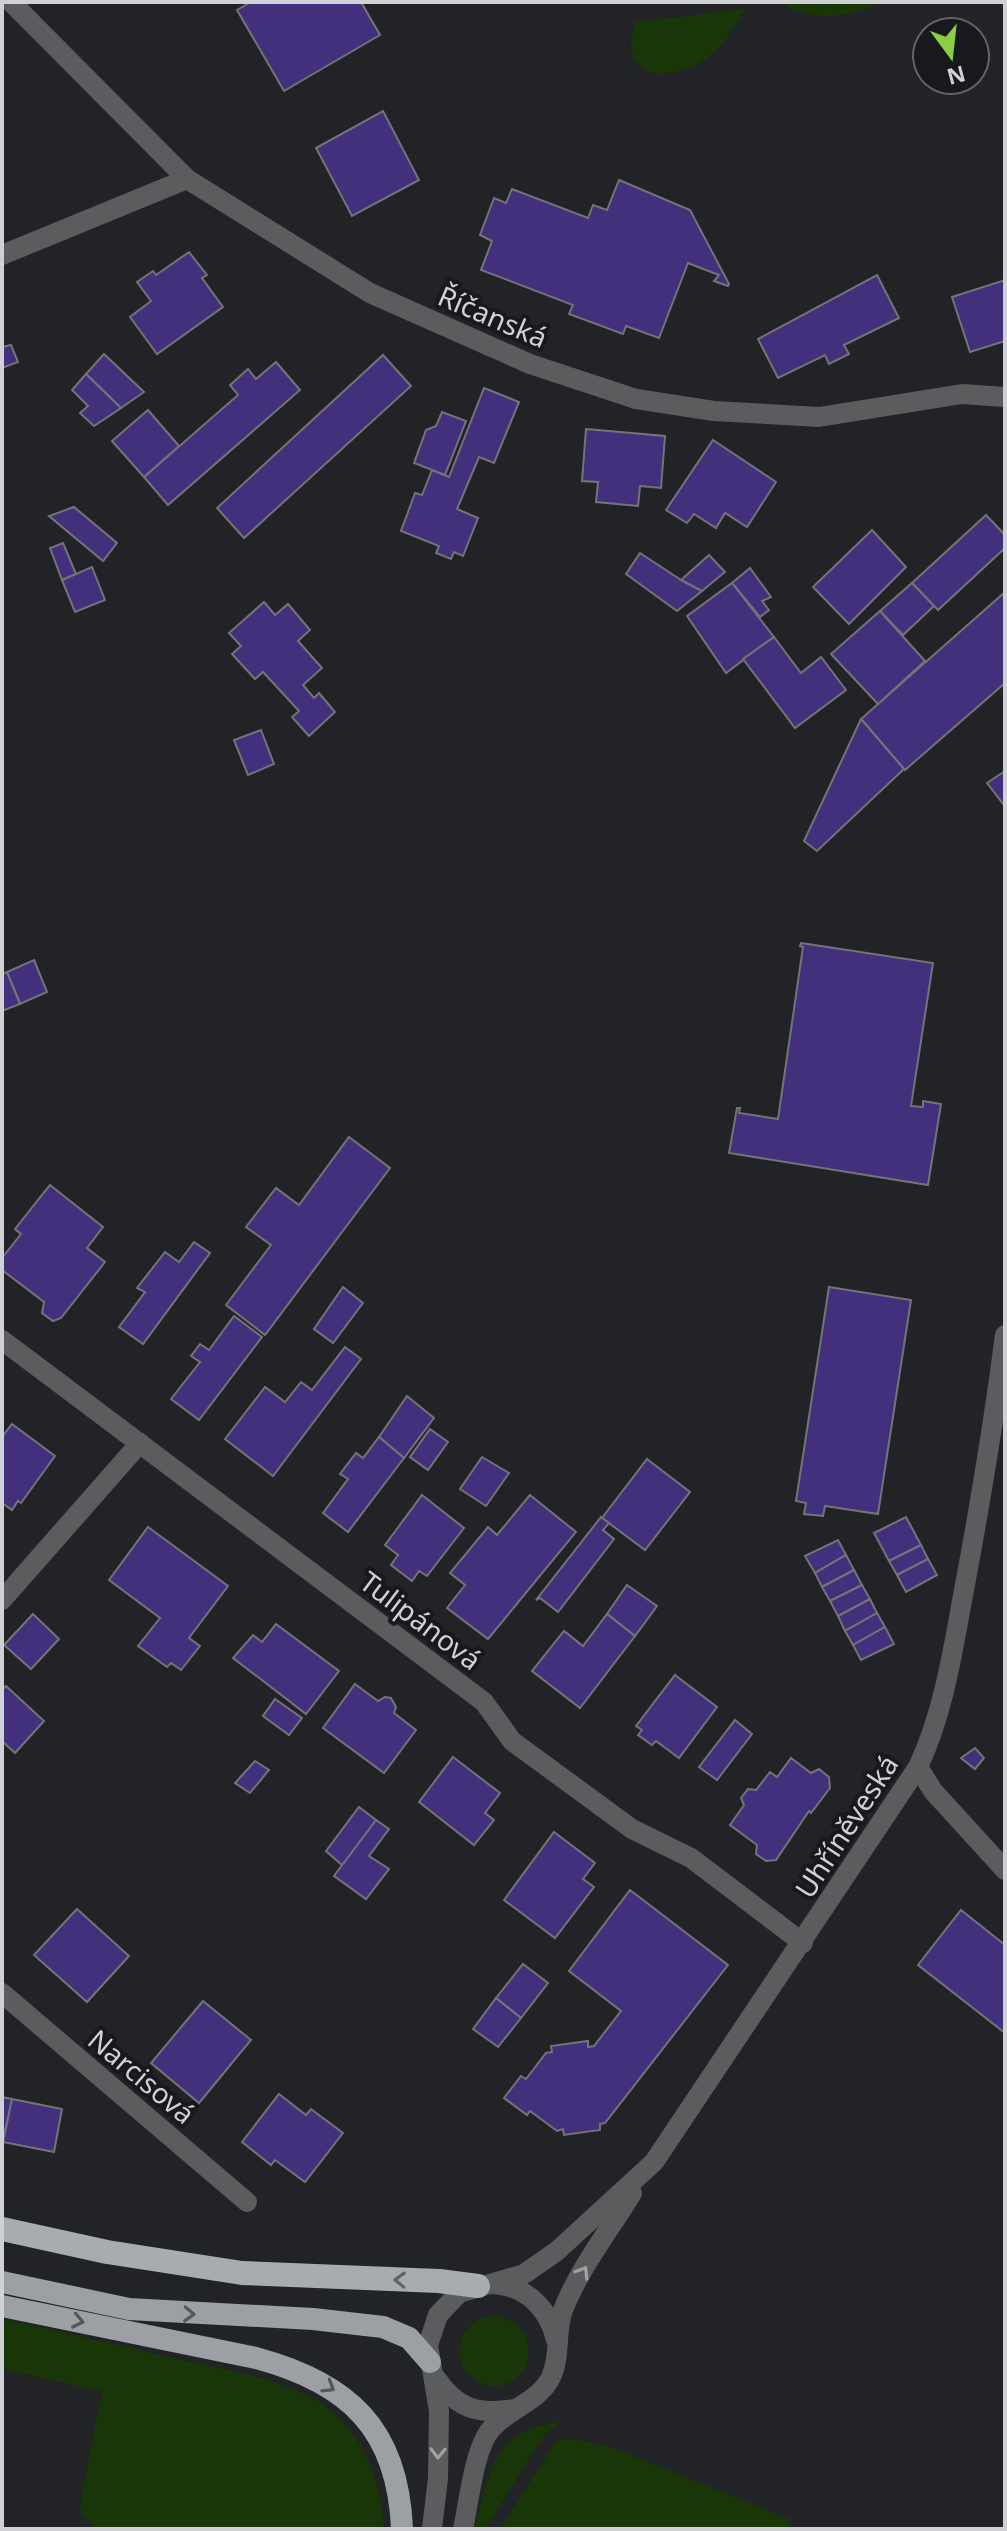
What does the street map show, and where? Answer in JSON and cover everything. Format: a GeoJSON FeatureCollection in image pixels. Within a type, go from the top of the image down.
{"type":"FeatureCollection","features":[{"type":"Feature","properties":{"kind":"highway"},"geometry":{"type":"LineString","coordinates":[[2,2229],[121,2255],[229,2272],[486,2285]]}},
{"type":"Feature","properties":{"kind":"highway"},"geometry":{"type":"LineString","coordinates":[[2,2282],[129,2309],[313,2319],[383,2327],[409,2338],[432,2369]]}},
{"type":"Feature","properties":{"kind":"highway"},"geometry":{"type":"LineString","coordinates":[[2,2306],[256,2358],[286,2366],[328,2385],[359,2411],[383,2446],[398,2488],[402,2529]]}},
{"type":"Feature","properties":{"kind":"street","name":"Říčanská"},"geometry":{"type":"LineString","coordinates":[[11,2],[187,179],[370,293],[530,364],[636,399],[714,411],[819,417],[962,394],[1005,397]]}},
{"type":"Feature","properties":{"kind":"street"},"geometry":{"type":"LineString","coordinates":[[2,255],[187,179]]}},
{"type":"Feature","properties":{"kind":"street","name":"Uhříněveská"},"geometry":{"type":"LineString","coordinates":[[650,2168],[918,1767],[938,1715],[954,1647],[1005,1335]]}},
{"type":"Feature","properties":{"kind":"street","name":"Tulipánová"},"geometry":{"type":"LineString","coordinates":[[2,1340],[484,1702],[512,1741],[632,1829],[691,1858],[803,1943]]}},
{"type":"Feature","properties":{"kind":"street"},"geometry":{"type":"LineString","coordinates":[[2,1600],[140,1443]]}},
{"type":"Feature","properties":{"kind":"street"},"geometry":{"type":"LineString","coordinates":[[918,1767],[933,1791],[1005,1870]]}},
{"type":"Feature","properties":{"kind":"street","name":"Narcisová"},"geometry":{"type":"LineString","coordinates":[[2,1993],[247,2202]]}},
{"type":"Feature","properties":{"kind":"street"},"geometry":{"type":"LineString","coordinates":[[432,2529],[438,2478],[439,2411],[432,2369],[431,2330],[438,2315],[459,2293],[524,2274],[557,2251],[650,2168]]}},
{"type":"Feature","properties":{"kind":"street"},"geometry":{"type":"LineString","coordinates":[[463,2529],[484,2439],[514,2409],[532,2400],[551,2377],[558,2324],[571,2290],[650,2168]]}},
{"type":"Feature","properties":{"kind":"street"},"geometry":{"type":"LineString","coordinates":[[486,2285],[513,2287],[530,2296],[552,2324],[557,2344]]}},
{"type":"Feature","properties":{"kind":"street"},"geometry":{"type":"LineString","coordinates":[[432,2369],[446,2393],[457,2402],[475,2410],[494,2413],[514,2409]]}},
{"type":"Feature","properties":{"kind":"green space"},"geometry":{"type":"Polygon","coordinates":[[[880,2],[845,14],[818,16],[784,4],[880,2]]]}},
{"type":"Feature","properties":{"kind":"green space"},"geometry":{"type":"Polygon","coordinates":[[[745,9],[719,48],[697,64],[662,74],[642,68],[635,60],[631,44],[635,22],[745,9]]]}},
{"type":"Feature","properties":{"kind":"green space"},"geometry":{"type":"Polygon","coordinates":[[[494,2316],[513,2322],[523,2332],[529,2351],[523,2370],[513,2380],[494,2386],[475,2380],[465,2370],[459,2351],[465,2332],[475,2322],[494,2316]]]}},
{"type":"Feature","properties":{"kind":"green space"},"geometry":{"type":"Polygon","coordinates":[[[2,2319],[253,2376],[314,2399],[343,2422],[362,2449],[376,2479],[384,2529],[95,2529],[82,2516],[80,2504],[102,2391],[2,2369],[2,2319]]]}},
{"type":"Feature","properties":{"kind":"green space"},"geometry":{"type":"Polygon","coordinates":[[[560,2422],[546,2433],[485,2529],[474,2529],[490,2473],[507,2444],[538,2426],[560,2422]]]}},
{"type":"Feature","properties":{"kind":"green space"},"geometry":{"type":"Polygon","coordinates":[[[558,2439],[611,2447],[791,2520],[787,2529],[500,2529],[558,2439]]]}},
{"type":"Feature","properties":{"kind":"building"},"geometry":{"type":"Polygon","coordinates":[[[251,2],[361,2],[380,35],[284,91],[237,10],[251,2]]]}},
{"type":"Feature","properties":{"kind":"building"},"geometry":{"type":"Polygon","coordinates":[[[383,111],[419,180],[352,216],[316,148],[383,111]]]}},
{"type":"Feature","properties":{"kind":"building"},"geometry":{"type":"Polygon","coordinates":[[[619,180],[690,210],[729,284],[714,281],[719,275],[688,263],[659,338],[626,326],[623,334],[569,314],[573,305],[481,270],[492,241],[480,235],[494,198],[506,203],[512,189],[588,218],[593,205],[607,210],[619,180]]]}},
{"type":"Feature","properties":{"kind":"building"},"geometry":{"type":"Polygon","coordinates":[[[189,252],[207,275],[202,278],[223,307],[157,354],[130,317],[151,301],[137,282],[153,271],[156,275],[189,252]]]}},
{"type":"Feature","properties":{"kind":"building"},"geometry":{"type":"Polygon","coordinates":[[[877,275],[899,318],[844,345],[849,354],[829,364],[825,355],[778,378],[758,339],[877,275]]]}},
{"type":"Feature","properties":{"kind":"building"},"geometry":{"type":"Polygon","coordinates":[[[1005,280],[1005,341],[970,352],[952,297],[1005,280]]]}},
{"type":"Feature","properties":{"kind":"building"},"geometry":{"type":"Polygon","coordinates":[[[11,345],[18,362],[2,368],[2,347],[11,345]]]}},
{"type":"Feature","properties":{"kind":"building"},"geometry":{"type":"Polygon","coordinates":[[[104,354],[144,392],[121,408],[86,374],[104,354]]]}},
{"type":"Feature","properties":{"kind":"building"},"geometry":{"type":"Polygon","coordinates":[[[383,355],[411,386],[244,538],[217,508],[383,355]]]}},
{"type":"Feature","properties":{"kind":"building"},"geometry":{"type":"Polygon","coordinates":[[[276,362],[300,390],[168,505],[144,477],[238,395],[230,385],[248,369],[256,379],[276,362]]]}},
{"type":"Feature","properties":{"kind":"building"},"geometry":{"type":"Polygon","coordinates":[[[86,374],[121,408],[94,426],[80,413],[88,406],[72,390],[86,374]]]}},
{"type":"Feature","properties":{"kind":"building"},"geometry":{"type":"Polygon","coordinates":[[[484,388],[519,402],[494,463],[479,457],[457,509],[478,518],[463,556],[454,552],[451,559],[436,553],[439,546],[401,531],[415,493],[422,495],[432,470],[449,477],[484,388]]]}},
{"type":"Feature","properties":{"kind":"building"},"geometry":{"type":"Polygon","coordinates":[[[148,410],[179,446],[144,477],[112,441],[148,410]]]}},
{"type":"Feature","properties":{"kind":"building"},"geometry":{"type":"Polygon","coordinates":[[[442,412],[466,421],[445,475],[414,463],[426,430],[436,426],[442,412]]]}},
{"type":"Feature","properties":{"kind":"building"},"geometry":{"type":"Polygon","coordinates":[[[586,429],[665,436],[661,488],[640,486],[638,506],[596,502],[598,482],[582,481],[586,429]]]}},
{"type":"Feature","properties":{"kind":"building"},"geometry":{"type":"Polygon","coordinates":[[[713,440],[776,482],[747,527],[725,513],[716,528],[694,514],[687,523],[666,510],[713,440]]]}},
{"type":"Feature","properties":{"kind":"building"},"geometry":{"type":"Polygon","coordinates":[[[74,507],[117,543],[103,561],[49,516],[74,507]]]}},
{"type":"Feature","properties":{"kind":"building"},"geometry":{"type":"Polygon","coordinates":[[[986,515],[1005,535],[1005,548],[938,610],[912,583],[986,515]]]}},
{"type":"Feature","properties":{"kind":"building"},"geometry":{"type":"Polygon","coordinates":[[[872,530],[906,567],[849,624],[813,587],[872,530]]]}},
{"type":"Feature","properties":{"kind":"building"},"geometry":{"type":"Polygon","coordinates":[[[63,543],[76,574],[62,580],[50,548],[63,543]]]}},
{"type":"Feature","properties":{"kind":"building"},"geometry":{"type":"Polygon","coordinates":[[[640,553],[702,591],[677,611],[626,574],[640,553]]]}},
{"type":"Feature","properties":{"kind":"building"},"geometry":{"type":"Polygon","coordinates":[[[709,555],[725,572],[702,591],[681,580],[709,555]]]}},
{"type":"Feature","properties":{"kind":"building"},"geometry":{"type":"Polygon","coordinates":[[[92,567],[105,600],[75,612],[62,580],[92,567]]]}},
{"type":"Feature","properties":{"kind":"building"},"geometry":{"type":"Polygon","coordinates":[[[750,568],[771,597],[762,601],[769,610],[760,617],[732,583],[750,568]]]}},
{"type":"Feature","properties":{"kind":"building"},"geometry":{"type":"Polygon","coordinates":[[[732,583],[774,637],[726,673],[687,616],[732,583]]]}},
{"type":"Feature","properties":{"kind":"building"},"geometry":{"type":"Polygon","coordinates":[[[912,583],[934,606],[903,635],[880,611],[912,583]]]}},
{"type":"Feature","properties":{"kind":"building"},"geometry":{"type":"Polygon","coordinates":[[[1005,592],[1005,683],[905,770],[861,719],[1005,592]]]}},
{"type":"Feature","properties":{"kind":"building"},"geometry":{"type":"Polygon","coordinates":[[[264,602],[275,615],[288,604],[310,630],[298,641],[322,668],[303,685],[314,698],[319,693],[335,712],[309,736],[292,717],[299,711],[263,672],[255,679],[232,654],[241,646],[229,633],[264,602]]]}},
{"type":"Feature","properties":{"kind":"building"},"geometry":{"type":"Polygon","coordinates":[[[880,611],[925,661],[878,704],[831,654],[880,611]]]}},
{"type":"Feature","properties":{"kind":"building"},"geometry":{"type":"Polygon","coordinates":[[[774,637],[801,673],[821,657],[846,690],[795,728],[743,659],[774,637]]]}},
{"type":"Feature","properties":{"kind":"building"},"geometry":{"type":"Polygon","coordinates":[[[861,719],[904,769],[817,851],[804,841],[861,719]]]}},
{"type":"Feature","properties":{"kind":"building"},"geometry":{"type":"Polygon","coordinates":[[[261,730],[274,764],[248,775],[234,740],[261,730]]]}},
{"type":"Feature","properties":{"kind":"building"},"geometry":{"type":"Polygon","coordinates":[[[1005,771],[1005,805],[1004,805],[987,783],[1005,771]]]}},
{"type":"Feature","properties":{"kind":"building"},"geometry":{"type":"Polygon","coordinates":[[[801,943],[933,963],[911,1106],[923,1107],[923,1101],[941,1104],[928,1185],[729,1153],[737,1108],[740,1108],[739,1113],[778,1119],[803,947],[801,943]]]}},
{"type":"Feature","properties":{"kind":"building"},"geometry":{"type":"Polygon","coordinates":[[[34,960],[47,992],[20,1004],[7,972],[34,960]]]}},
{"type":"Feature","properties":{"kind":"building"},"geometry":{"type":"Polygon","coordinates":[[[7,972],[20,1004],[2,1011],[2,974],[7,972]]]}},
{"type":"Feature","properties":{"kind":"building"},"geometry":{"type":"Polygon","coordinates":[[[349,1137],[390,1168],[265,1335],[226,1305],[271,1245],[246,1227],[276,1188],[299,1205],[349,1137]]]}},
{"type":"Feature","properties":{"kind":"building"},"geometry":{"type":"Polygon","coordinates":[[[50,1185],[103,1227],[87,1248],[105,1262],[61,1318],[53,1321],[42,1313],[44,1302],[2,1270],[2,1258],[21,1234],[15,1229],[50,1185]]]}},
{"type":"Feature","properties":{"kind":"building"},"geometry":{"type":"Polygon","coordinates":[[[194,1242],[210,1253],[143,1344],[119,1327],[145,1292],[137,1288],[165,1252],[179,1262],[194,1242]]]}},
{"type":"Feature","properties":{"kind":"building"},"geometry":{"type":"Polygon","coordinates":[[[343,1287],[363,1303],[333,1343],[314,1329],[343,1287]]]}},
{"type":"Feature","properties":{"kind":"building"},"geometry":{"type":"Polygon","coordinates":[[[829,1287],[911,1300],[878,1514],[825,1506],[823,1516],[804,1514],[806,1503],[796,1501],[829,1287]]]}},
{"type":"Feature","properties":{"kind":"building"},"geometry":{"type":"Polygon","coordinates":[[[234,1316],[262,1337],[199,1420],[171,1399],[200,1362],[191,1356],[200,1344],[209,1350],[234,1316]]]}},
{"type":"Feature","properties":{"kind":"building"},"geometry":{"type":"Polygon","coordinates":[[[345,1347],[361,1359],[273,1476],[225,1439],[265,1387],[285,1402],[301,1382],[312,1390],[345,1347]]]}},
{"type":"Feature","properties":{"kind":"building"},"geometry":{"type":"Polygon","coordinates":[[[407,1396],[434,1418],[404,1458],[379,1437],[407,1396]]]}},
{"type":"Feature","properties":{"kind":"building"},"geometry":{"type":"Polygon","coordinates":[[[12,1424],[55,1456],[21,1503],[18,1501],[12,1510],[2,1503],[2,1437],[12,1424]]]}},
{"type":"Feature","properties":{"kind":"building"},"geometry":{"type":"Polygon","coordinates":[[[430,1429],[448,1442],[428,1470],[410,1457],[430,1429]]]}},
{"type":"Feature","properties":{"kind":"building"},"geometry":{"type":"Polygon","coordinates":[[[379,1437],[404,1458],[348,1532],[323,1513],[348,1479],[340,1474],[356,1453],[363,1458],[379,1437]]]}},
{"type":"Feature","properties":{"kind":"building"},"geometry":{"type":"Polygon","coordinates":[[[482,1457],[509,1473],[486,1506],[460,1489],[482,1457]]]}},
{"type":"Feature","properties":{"kind":"building"},"geometry":{"type":"Polygon","coordinates":[[[647,1459],[690,1492],[645,1550],[602,1518],[647,1459]]]}},
{"type":"Feature","properties":{"kind":"building"},"geometry":{"type":"Polygon","coordinates":[[[422,1495],[464,1528],[427,1576],[419,1571],[412,1581],[391,1565],[398,1555],[385,1545],[422,1495]]]}},
{"type":"Feature","properties":{"kind":"building"},"geometry":{"type":"Polygon","coordinates":[[[530,1495],[576,1532],[488,1639],[447,1608],[465,1585],[450,1573],[488,1527],[497,1535],[530,1495]]]}},
{"type":"Feature","properties":{"kind":"building"},"geometry":{"type":"Polygon","coordinates":[[[601,1517],[609,1523],[603,1530],[614,1539],[558,1612],[540,1598],[536,1600],[601,1517]]]}},
{"type":"Feature","properties":{"kind":"building"},"geometry":{"type":"Polygon","coordinates":[[[906,1517],[921,1545],[889,1561],[874,1533],[906,1517]]]}},
{"type":"Feature","properties":{"kind":"building"},"geometry":{"type":"Polygon","coordinates":[[[148,1527],[228,1586],[189,1638],[200,1646],[181,1670],[171,1663],[167,1667],[138,1646],[160,1618],[109,1580],[148,1527]]]}},
{"type":"Feature","properties":{"kind":"building"},"geometry":{"type":"Polygon","coordinates":[[[838,1540],[846,1555],[815,1573],[805,1556],[838,1540]]]}},
{"type":"Feature","properties":{"kind":"building"},"geometry":{"type":"Polygon","coordinates":[[[921,1545],[928,1559],[897,1575],[889,1561],[921,1545]]]}},
{"type":"Feature","properties":{"kind":"building"},"geometry":{"type":"Polygon","coordinates":[[[846,1555],[854,1570],[822,1587],[815,1573],[846,1555]]]}},
{"type":"Feature","properties":{"kind":"building"},"geometry":{"type":"Polygon","coordinates":[[[928,1559],[937,1575],[906,1592],[897,1575],[928,1559]]]}},
{"type":"Feature","properties":{"kind":"building"},"geometry":{"type":"Polygon","coordinates":[[[854,1570],[862,1585],[830,1601],[822,1587],[854,1570]]]}},
{"type":"Feature","properties":{"kind":"building"},"geometry":{"type":"Polygon","coordinates":[[[627,1585],[657,1606],[635,1636],[607,1614],[627,1585]]]}},
{"type":"Feature","properties":{"kind":"building"},"geometry":{"type":"Polygon","coordinates":[[[862,1585],[870,1599],[838,1616],[830,1601],[862,1585]]]}},
{"type":"Feature","properties":{"kind":"building"},"geometry":{"type":"Polygon","coordinates":[[[870,1599],[877,1613],[845,1631],[838,1616],[870,1599]]]}},
{"type":"Feature","properties":{"kind":"building"},"geometry":{"type":"Polygon","coordinates":[[[877,1613],[885,1627],[853,1645],[845,1631],[877,1613]]]}},
{"type":"Feature","properties":{"kind":"building"},"geometry":{"type":"Polygon","coordinates":[[[33,1614],[59,1639],[31,1669],[4,1645],[33,1614]]]}},
{"type":"Feature","properties":{"kind":"building"},"geometry":{"type":"Polygon","coordinates":[[[607,1614],[635,1636],[580,1708],[532,1671],[564,1631],[583,1646],[607,1614]]]}},
{"type":"Feature","properties":{"kind":"building"},"geometry":{"type":"Polygon","coordinates":[[[276,1624],[339,1671],[306,1714],[233,1658],[253,1635],[262,1642],[276,1624]]]}},
{"type":"Feature","properties":{"kind":"building"},"geometry":{"type":"Polygon","coordinates":[[[885,1627],[894,1644],[861,1660],[853,1645],[885,1627]]]}},
{"type":"Feature","properties":{"kind":"building"},"geometry":{"type":"Polygon","coordinates":[[[675,1675],[717,1707],[679,1758],[656,1741],[652,1745],[638,1735],[642,1730],[636,1726],[675,1675]]]}},
{"type":"Feature","properties":{"kind":"building"},"geometry":{"type":"Polygon","coordinates":[[[355,1684],[378,1701],[391,1698],[396,1707],[394,1713],[416,1730],[384,1773],[323,1728],[355,1684]]]}},
{"type":"Feature","properties":{"kind":"building"},"geometry":{"type":"Polygon","coordinates":[[[6,1686],[44,1721],[15,1753],[2,1741],[2,1690],[6,1686]]]}},
{"type":"Feature","properties":{"kind":"building"},"geometry":{"type":"Polygon","coordinates":[[[275,1699],[302,1718],[289,1735],[263,1716],[275,1699]]]}},
{"type":"Feature","properties":{"kind":"building"},"geometry":{"type":"Polygon","coordinates":[[[735,1720],[752,1734],[717,1780],[699,1767],[735,1720]]]}},
{"type":"Feature","properties":{"kind":"building"},"geometry":{"type":"Polygon","coordinates":[[[975,1748],[984,1758],[975,1769],[961,1758],[975,1748]]]}},
{"type":"Feature","properties":{"kind":"building"},"geometry":{"type":"Polygon","coordinates":[[[453,1757],[500,1793],[485,1813],[494,1820],[474,1845],[419,1802],[453,1757]]]}},
{"type":"Feature","properties":{"kind":"building"},"geometry":{"type":"Polygon","coordinates":[[[791,1758],[811,1773],[819,1769],[829,1777],[830,1788],[811,1813],[809,1811],[776,1860],[766,1861],[756,1854],[757,1845],[730,1825],[744,1805],[741,1798],[748,1789],[756,1790],[770,1772],[777,1777],[791,1758]]]}},
{"type":"Feature","properties":{"kind":"building"},"geometry":{"type":"Polygon","coordinates":[[[255,1761],[269,1770],[250,1793],[235,1783],[255,1761]]]}},
{"type":"Feature","properties":{"kind":"building"},"geometry":{"type":"Polygon","coordinates":[[[359,1807],[376,1820],[343,1866],[326,1851],[359,1807]]]}},
{"type":"Feature","properties":{"kind":"building"},"geometry":{"type":"Polygon","coordinates":[[[376,1820],[389,1829],[369,1856],[389,1869],[366,1899],[334,1876],[376,1820]]]}},
{"type":"Feature","properties":{"kind":"building"},"geometry":{"type":"Polygon","coordinates":[[[554,1832],[595,1863],[583,1879],[594,1887],[555,1938],[504,1900],[554,1832]]]}},
{"type":"Feature","properties":{"kind":"building"},"geometry":{"type":"Polygon","coordinates":[[[630,1890],[728,1965],[605,2123],[600,2124],[600,2130],[564,2135],[563,2129],[557,2131],[530,2111],[527,2115],[504,2098],[521,2076],[526,2079],[546,2053],[552,2052],[551,2046],[588,2041],[588,2047],[594,2046],[621,2011],[569,1971],[630,1890]]]}},
{"type":"Feature","properties":{"kind":"building"},"geometry":{"type":"Polygon","coordinates":[[[77,1909],[129,1956],[87,2002],[34,1955],[77,1909]]]}},
{"type":"Feature","properties":{"kind":"building"},"geometry":{"type":"Polygon","coordinates":[[[961,1910],[1005,1945],[1005,2033],[918,1965],[961,1910]]]}},
{"type":"Feature","properties":{"kind":"building"},"geometry":{"type":"Polygon","coordinates":[[[523,1964],[548,1983],[521,2018],[496,1998],[523,1964]]]}},
{"type":"Feature","properties":{"kind":"building"},"geometry":{"type":"Polygon","coordinates":[[[496,1998],[521,2018],[498,2047],[473,2029],[496,1998]]]}},
{"type":"Feature","properties":{"kind":"building"},"geometry":{"type":"Polygon","coordinates":[[[203,2001],[251,2040],[199,2103],[151,2063],[203,2001]]]}},
{"type":"Feature","properties":{"kind":"building"},"geometry":{"type":"Polygon","coordinates":[[[279,2094],[306,2115],[311,2109],[343,2133],[305,2182],[275,2160],[271,2165],[242,2142],[279,2094]]]}},
{"type":"Feature","properties":{"kind":"building"},"geometry":{"type":"Polygon","coordinates":[[[2,2097],[12,2099],[3,2142],[2,2142],[2,2097]]]}},
{"type":"Feature","properties":{"kind":"building"},"geometry":{"type":"Polygon","coordinates":[[[12,2099],[62,2109],[54,2152],[3,2142],[12,2099]]]}}]}
